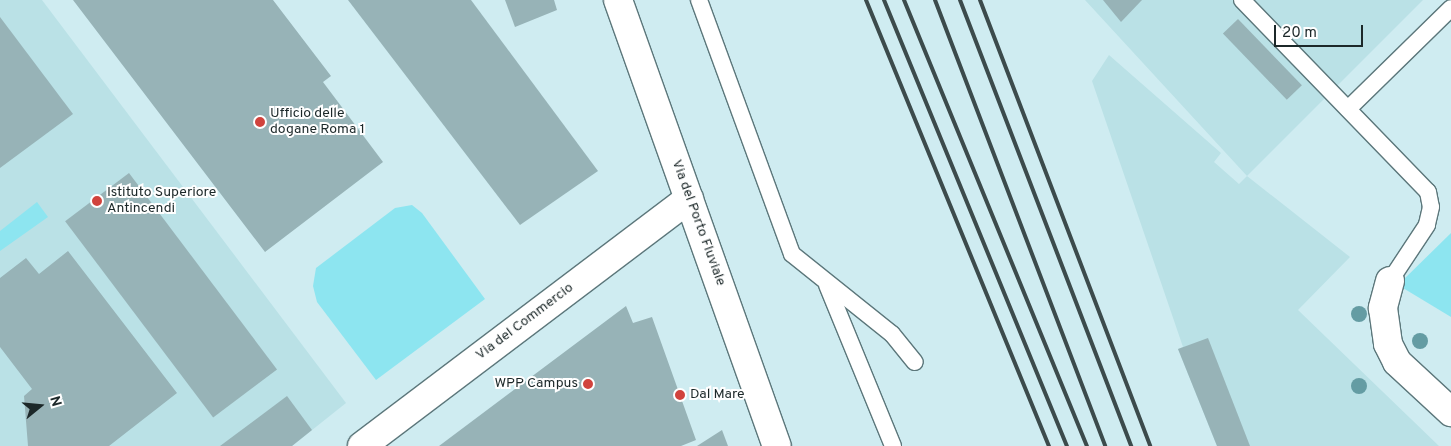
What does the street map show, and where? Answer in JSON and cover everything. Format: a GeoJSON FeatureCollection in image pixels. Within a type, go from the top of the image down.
{"type":"FeatureCollection","features":[{"type":"Feature","properties":{"kind":"street","name":"Via del Porto Fluviale"},"geometry":{"type":"LineString","coordinates":[[618,0],[777,446]]}},
{"type":"Feature","properties":{"kind":"street","name":"Via del Commercio"},"geometry":{"type":"LineString","coordinates":[[362,446],[690,199]]}},
{"type":"Feature","properties":{"kind":"street"},"geometry":{"type":"LineString","coordinates":[[1390,281],[1383,324],[1388,344],[1397,362],[1451,412]]}},
{"type":"Feature","properties":{"kind":"lane"},"geometry":{"type":"LineString","coordinates":[[699,0],[792,254],[827,285],[892,334],[915,362]]}},
{"type":"Feature","properties":{"kind":"lane"},"geometry":{"type":"LineString","coordinates":[[1242,0],[1420,182],[1432,202],[1426,225],[1390,281]]}},
{"type":"Feature","properties":{"kind":"lane"},"geometry":{"type":"LineString","coordinates":[[1348,109],[1451,8]]}},
{"type":"Feature","properties":{"kind":"lane"},"geometry":{"type":"LineString","coordinates":[[827,285],[894,446]]}},
{"type":"Feature","properties":{"kind":"shaded area","name":"Istituto Superiore Antincendi"},"geometry":{"type":"Polygon","coordinates":[[[0,0],[42,0],[346,403],[292,446],[0,446],[0,0]]]}},
{"type":"Feature","properties":{"kind":"shaded area"},"geometry":{"type":"Polygon","coordinates":[[[1085,0],[1423,0],[1247,176],[1085,0]]]}},
{"type":"Feature","properties":{"kind":"shaded area"},"geometry":{"type":"Polygon","coordinates":[[[1109,55],[1221,153],[1214,162],[1239,184],[1247,176],[1350,257],[1298,310],[1439,446],[1217,446],[1178,349],[1183,347],[1092,81],[1109,55]]]}},
{"type":"Feature","properties":{"kind":"shaded area"},"geometry":{"type":"Polygon","coordinates":[[[37,202],[48,217],[0,251],[0,231],[37,202]]]}},
{"type":"Feature","properties":{"kind":"shaded area"},"geometry":{"type":"Polygon","coordinates":[[[412,205],[422,213],[485,299],[376,380],[317,302],[313,286],[316,268],[395,208],[412,205]]]}},
{"type":"Feature","properties":{"kind":"shaded area"},"geometry":{"type":"Polygon","coordinates":[[[1451,233],[1451,317],[1398,285],[1451,233]]]}},
{"type":"Feature","properties":{"kind":"building","name":"Ufficio delle dogane Roma 1"},"geometry":{"type":"Polygon","coordinates":[[[73,0],[273,0],[331,76],[323,82],[383,162],[265,252],[73,0]]]}},
{"type":"Feature","properties":{"kind":"building"},"geometry":{"type":"Polygon","coordinates":[[[348,0],[471,0],[598,171],[520,225],[348,0]]]}},
{"type":"Feature","properties":{"kind":"building"},"geometry":{"type":"Polygon","coordinates":[[[505,0],[554,0],[557,10],[515,27],[505,0]]]}},
{"type":"Feature","properties":{"kind":"building"},"geometry":{"type":"Polygon","coordinates":[[[1103,0],[1142,0],[1121,22],[1103,0]]]}},
{"type":"Feature","properties":{"kind":"building"},"geometry":{"type":"Polygon","coordinates":[[[0,17],[73,114],[0,168],[0,17]]]}},
{"type":"Feature","properties":{"kind":"building"},"geometry":{"type":"Polygon","coordinates":[[[1238,19],[1302,85],[1287,100],[1223,34],[1238,19]]]}},
{"type":"Feature","properties":{"kind":"building"},"geometry":{"type":"Polygon","coordinates":[[[129,173],[277,369],[213,418],[65,221],[129,173]]]}},
{"type":"Feature","properties":{"kind":"building"},"geometry":{"type":"Polygon","coordinates":[[[68,251],[177,393],[109,446],[28,446],[24,396],[32,389],[0,347],[0,278],[26,258],[39,274],[68,251]]]}},
{"type":"Feature","properties":{"kind":"building","name":"WPP Campus"},"geometry":{"type":"Polygon","coordinates":[[[626,306],[633,323],[652,317],[696,440],[681,446],[439,446],[626,306]]]}},
{"type":"Feature","properties":{"kind":"building"},"geometry":{"type":"Polygon","coordinates":[[[1208,338],[1250,446],[1217,446],[1178,349],[1208,338]]]}},
{"type":"Feature","properties":{"kind":"building"},"geometry":{"type":"Polygon","coordinates":[[[287,396],[312,430],[292,446],[220,446],[287,396]]]}},
{"type":"Feature","properties":{"kind":"building"},"geometry":{"type":"Polygon","coordinates":[[[722,430],[728,446],[697,446],[722,430]]]}},
{"type":"Feature","properties":{"kind":"railway"},"geometry":{"type":"LineString","coordinates":[[866,0],[1049,446]]}},
{"type":"Feature","properties":{"kind":"railway"},"geometry":{"type":"LineString","coordinates":[[884,0],[1067,446]]}},
{"type":"Feature","properties":{"kind":"railway"},"geometry":{"type":"LineString","coordinates":[[904,0],[1087,446]]}},
{"type":"Feature","properties":{"kind":"railway"},"geometry":{"type":"LineString","coordinates":[[935,0],[1105,446]]}},
{"type":"Feature","properties":{"kind":"railway"},"geometry":{"type":"LineString","coordinates":[[960,0],[1131,446]]}},
{"type":"Feature","properties":{"kind":"railway"},"geometry":{"type":"LineString","coordinates":[[980,0],[1150,446]]}},
{"type":"Feature","properties":{"kind":"place","name":"Ufficio delle dogane Roma 1"},"geometry":{"type":"Point","coordinates":[260,122]}},
{"type":"Feature","properties":{"kind":"place","name":"Istituto Superiore Antincendi"},"geometry":{"type":"Point","coordinates":[97,201]}},
{"type":"Feature","properties":{"kind":"place","name":"WPP Campus"},"geometry":{"type":"Point","coordinates":[588,384]}},
{"type":"Feature","properties":{"kind":"place","name":"Dal Mare"},"geometry":{"type":"Point","coordinates":[680,395]}}]}
